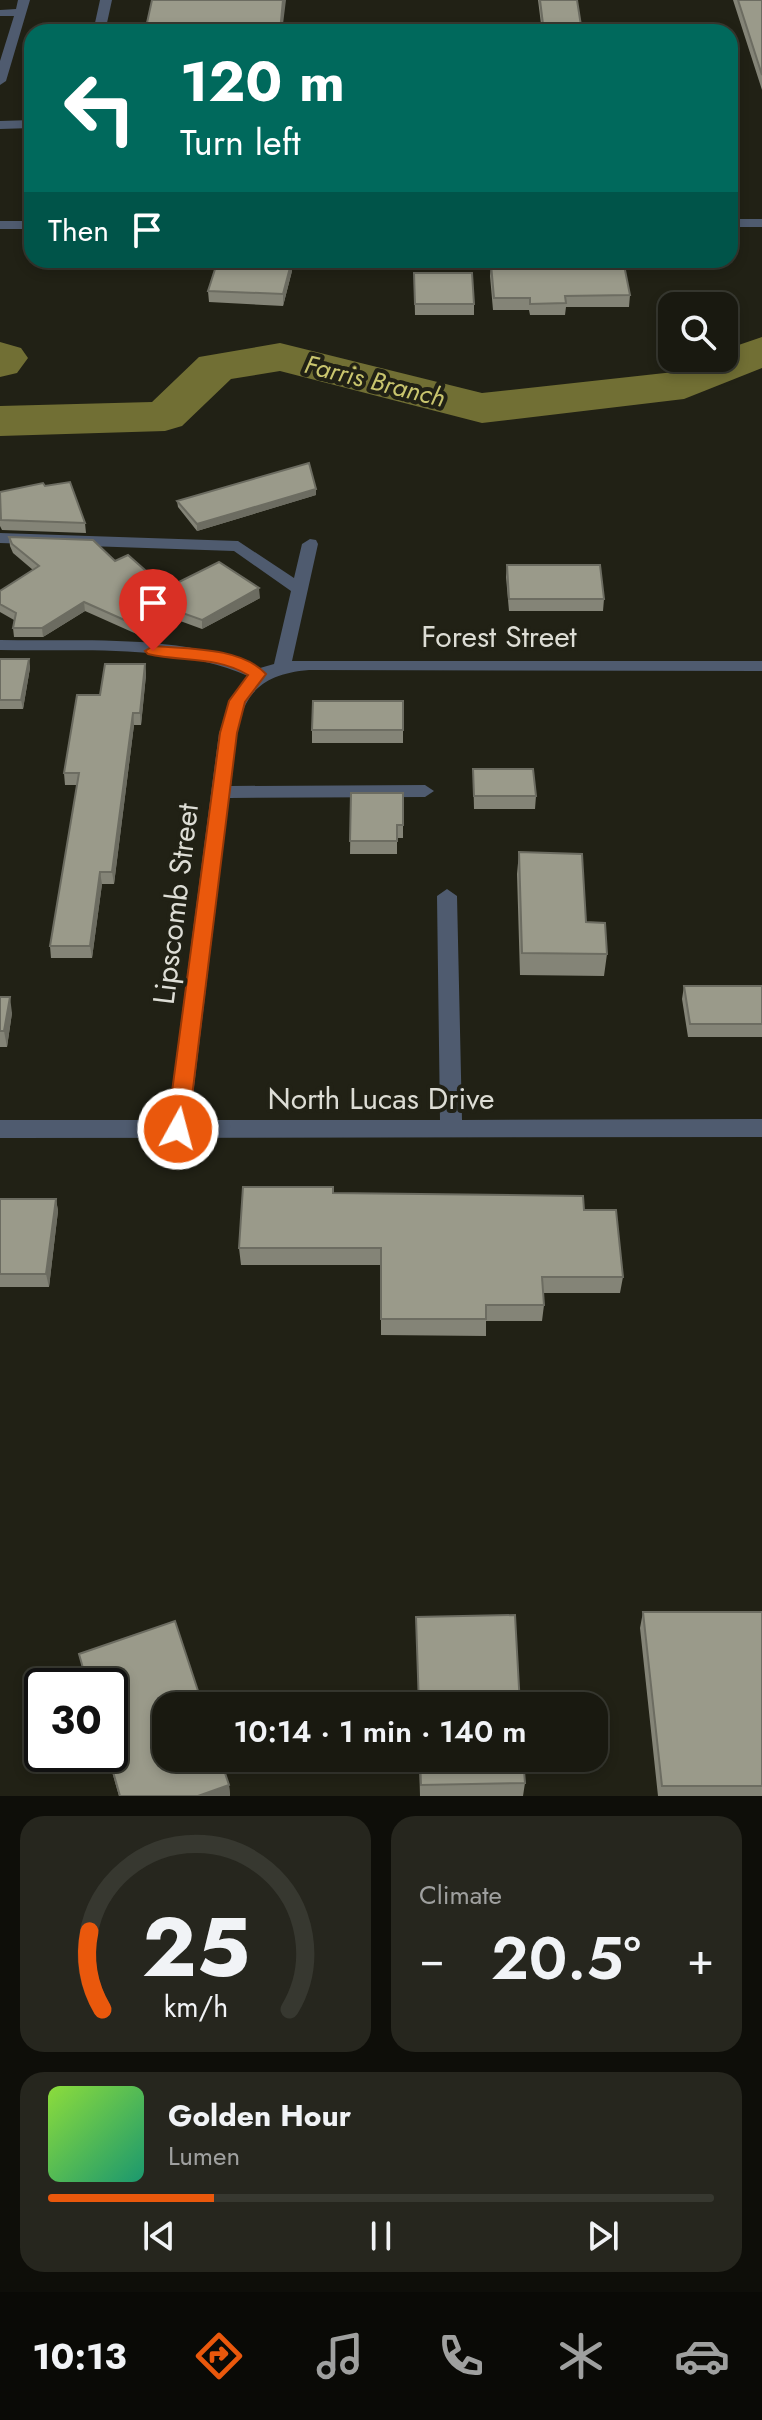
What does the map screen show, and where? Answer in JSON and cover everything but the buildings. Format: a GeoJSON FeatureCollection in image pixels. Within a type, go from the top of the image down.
{"type":"FeatureCollection","features":[{"type":"Feature","properties":{"kind":"street"},"geometry":{"type":"LineString","coordinates":[[101,24],[106,0]]}},
{"type":"Feature","properties":{"kind":"street"},"geometry":{"type":"LineString","coordinates":[[0,13],[22,6]]}},
{"type":"Feature","properties":{"kind":"street"},"geometry":{"type":"LineString","coordinates":[[0,81],[22,6]]}},
{"type":"Feature","properties":{"kind":"street"},"geometry":{"type":"LineString","coordinates":[[0,28],[15,30]]}},
{"type":"Feature","properties":{"kind":"street"},"geometry":{"type":"LineString","coordinates":[[0,125],[24,124]]}},
{"type":"Feature","properties":{"kind":"street"},"geometry":{"type":"LineString","coordinates":[[738,223],[762,223]]}},
{"type":"Feature","properties":{"kind":"street"},"geometry":{"type":"LineString","coordinates":[[0,225],[24,225]]}},
{"type":"Feature","properties":{"kind":"street"},"geometry":{"type":"LineString","coordinates":[[0,538],[238,546],[300,590]]}},
{"type":"Feature","properties":{"kind":"street"},"geometry":{"type":"LineString","coordinates":[[282,666],[310,544]]}},
{"type":"Feature","properties":{"kind":"street"},"geometry":{"type":"LineString","coordinates":[[0,645],[176,651],[240,664],[251,682]]}},
{"type":"Feature","properties":{"kind":"street","name":"Forest Street"},"geometry":{"type":"LineString","coordinates":[[251,682],[282,666],[331,664],[762,666]]}},
{"type":"Feature","properties":{"kind":"street","name":"Lipscomb Street"},"geometry":{"type":"LineString","coordinates":[[178,1129],[228,733],[237,701],[251,682]]}},
{"type":"Feature","properties":{"kind":"street"},"geometry":{"type":"LineString","coordinates":[[221,792],[425,791]]}},
{"type":"Feature","properties":{"kind":"street"},"geometry":{"type":"LineString","coordinates":[[447,896],[451,1129]]}},
{"type":"Feature","properties":{"kind":"street","name":"North Lucas Drive"},"geometry":{"type":"LineString","coordinates":[[0,1129],[762,1128]]}},
{"type":"Feature","properties":{"kind":"waterway","name":"Farris Branch"},"geometry":{"type":"LineString","coordinates":[[0,421],[165,416],[216,367],[280,357],[482,408],[684,385],[762,351]]}},
{"type":"Feature","properties":{"kind":"waterway","name":"Farris Branch"},"geometry":{"type":"LineString","coordinates":[[0,356],[4,358],[0,363]]}},
{"type":"Feature","properties":{"kind":"route"},"geometry":{"type":"LineString","coordinates":[[153,651],[214,657],[240,664],[258,674],[237,701],[228,733],[178,1129]]}}]}
